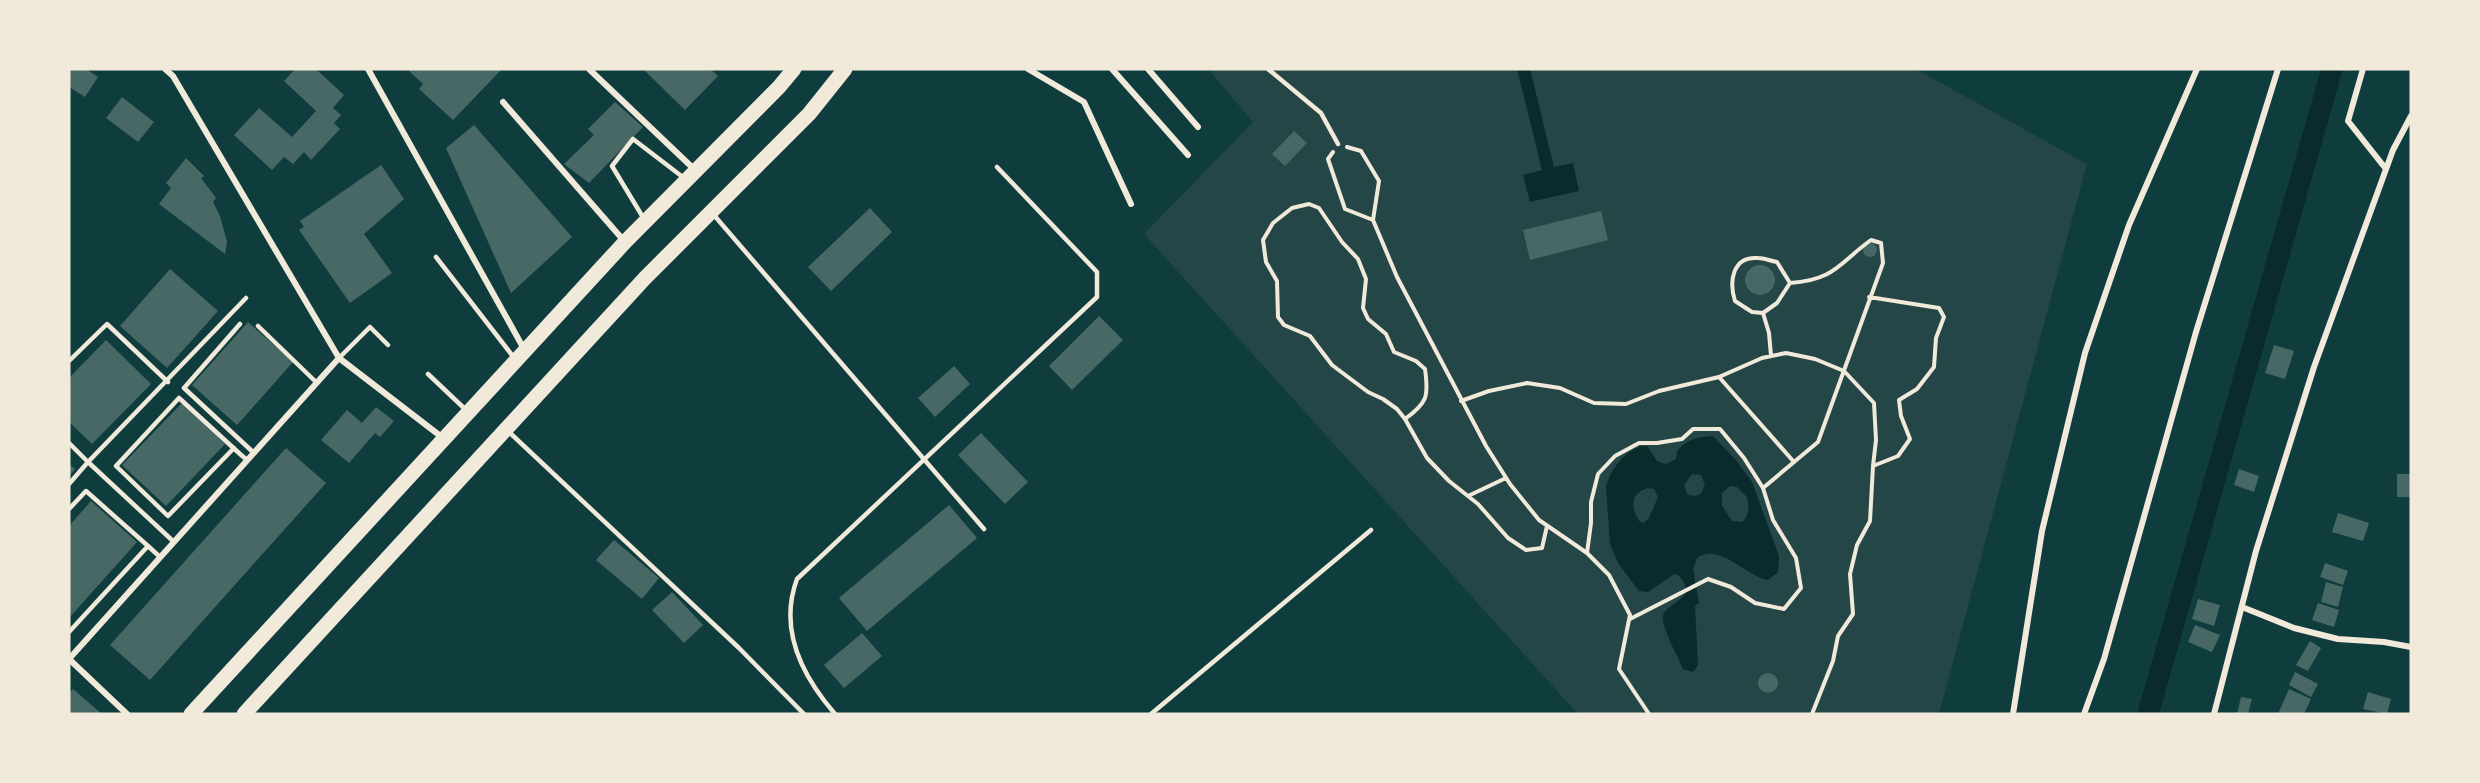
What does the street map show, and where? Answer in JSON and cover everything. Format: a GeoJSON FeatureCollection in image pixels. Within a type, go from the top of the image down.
{"type":"FeatureCollection","features":[{"type":"Feature","properties":{"kind":"main road"},"geometry":{"type":"LineString","coordinates":[[190,714],[625,242],[779,87],[794,69]]}},
{"type":"Feature","properties":{"kind":"main road"},"geometry":{"type":"LineString","coordinates":[[244,714],[645,278],[809,114],[845,69]]}},
{"type":"Feature","properties":{"kind":"street"},"geometry":{"type":"LineString","coordinates":[[165,69],[173,76],[339,358],[444,438]]}},
{"type":"Feature","properties":{"kind":"street"},"geometry":{"type":"LineString","coordinates":[[173,76],[179,69]]}},
{"type":"Feature","properties":{"kind":"street"},"geometry":{"type":"LineString","coordinates":[[368,69],[520,355]]}},
{"type":"Feature","properties":{"kind":"street"},"geometry":{"type":"LineString","coordinates":[[589,69],[691,176]]}},
{"type":"Feature","properties":{"kind":"street"},"geometry":{"type":"LineString","coordinates":[[1028,69],[1084,102],[1131,204]]}},
{"type":"Feature","properties":{"kind":"street"},"geometry":{"type":"LineString","coordinates":[[1112,69],[1188,155]]}},
{"type":"Feature","properties":{"kind":"street"},"geometry":{"type":"LineString","coordinates":[[1148,69],[1198,127]]}},
{"type":"Feature","properties":{"kind":"street"},"geometry":{"type":"LineString","coordinates":[[2013,714],[2042,531],[2085,353],[2129,225],[2197,69]]}},
{"type":"Feature","properties":{"kind":"street"},"geometry":{"type":"LineString","coordinates":[[2084,714],[2104,659],[2196,332],[2278,69]]}},
{"type":"Feature","properties":{"kind":"street"},"geometry":{"type":"LineString","coordinates":[[2363,69],[2348,121],[2386,169]]}},
{"type":"Feature","properties":{"kind":"street"},"geometry":{"type":"LineString","coordinates":[[503,102],[625,242]]}},
{"type":"Feature","properties":{"kind":"street"},"geometry":{"type":"LineString","coordinates":[[2214,714],[2256,551],[2314,367],[2393,150],[2411,117]]}},
{"type":"Feature","properties":{"kind":"street"},"geometry":{"type":"LineString","coordinates":[[127,714],[69,659],[339,358]]}},
{"type":"Feature","properties":{"kind":"street"},"geometry":{"type":"LineString","coordinates":[[2242,606],[2294,628],[2338,639],[2384,642],[2411,647]]}},
{"type":"Feature","properties":{"kind":"lane"},"geometry":{"type":"LineString","coordinates":[[1268,69],[1321,113],[1338,144]]}},
{"type":"Feature","properties":{"kind":"lane"},"geometry":{"type":"LineString","coordinates":[[646,221],[612,166],[633,139],[691,176]]}},
{"type":"Feature","properties":{"kind":"lane"},"geometry":{"type":"LineString","coordinates":[[835,714],[816,693],[794,649],[789,612],[790,596],[797,579],[805,569],[826,552],[1097,297],[1097,272],[997,167]]}},
{"type":"Feature","properties":{"kind":"lane"},"geometry":{"type":"LineString","coordinates":[[711,212],[984,529]]}},
{"type":"Feature","properties":{"kind":"lane"},"geometry":{"type":"LineString","coordinates":[[436,257],[520,355]]}},
{"type":"Feature","properties":{"kind":"lane"},"geometry":{"type":"LineString","coordinates":[[69,484],[246,298]]}},
{"type":"Feature","properties":{"kind":"lane"},"geometry":{"type":"LineString","coordinates":[[69,361],[106,324],[168,381]]}},
{"type":"Feature","properties":{"kind":"lane"},"geometry":{"type":"LineString","coordinates":[[240,324],[184,388],[254,453]]}},
{"type":"Feature","properties":{"kind":"lane"},"geometry":{"type":"LineString","coordinates":[[258,326],[317,383]]}},
{"type":"Feature","properties":{"kind":"lane"},"geometry":{"type":"LineString","coordinates":[[339,358],[370,327],[388,345]]}},
{"type":"Feature","properties":{"kind":"lane"},"geometry":{"type":"LineString","coordinates":[[428,374],[468,412]]}},
{"type":"Feature","properties":{"kind":"lane"},"geometry":{"type":"LineString","coordinates":[[234,448],[168,516],[116,466],[179,398],[234,448],[247,460]]}},
{"type":"Feature","properties":{"kind":"lane"},"geometry":{"type":"LineString","coordinates":[[506,429],[739,648],[804,714]]}},
{"type":"Feature","properties":{"kind":"lane"},"geometry":{"type":"LineString","coordinates":[[69,443],[174,542]]}},
{"type":"Feature","properties":{"kind":"lane"},"geometry":{"type":"LineString","coordinates":[[123,494],[133,483]]}},
{"type":"Feature","properties":{"kind":"lane"},"geometry":{"type":"LineString","coordinates":[[69,509],[86,491],[160,557]]}},
{"type":"Feature","properties":{"kind":"lane"},"geometry":{"type":"LineString","coordinates":[[1151,714],[1371,530]]}},
{"type":"Feature","properties":{"kind":"lane"},"geometry":{"type":"LineString","coordinates":[[69,632],[148,546]]}},
{"type":"Feature","properties":{"kind":"path"},"geometry":{"type":"LineString","coordinates":[[1373,220],[1345,209],[1328,159],[1338,144],[1362,151],[1379,181],[1373,220],[1396,276],[1461,401],[1506,478],[1539,520],[1587,553],[1609,575],[1630,615],[1619,669],[1650,714]]}},
{"type":"Feature","properties":{"kind":"path"},"geometry":{"type":"LineString","coordinates":[[1405,419],[1421,407],[1424,400],[1427,381],[1425,369],[1416,362],[1394,352],[1386,334],[1368,319],[1363,308],[1366,279],[1358,259],[1342,242],[1319,208],[1309,204],[1292,207],[1273,224],[1263,240],[1266,262],[1277,281],[1278,317],[1284,325],[1310,336],[1332,364],[1368,392],[1398,409],[1427,458],[1508,538],[1526,550],[1542,548],[1547,526]]}},
{"type":"Feature","properties":{"kind":"path"},"geometry":{"type":"LineString","coordinates":[[1763,488],[1818,442],[1883,262],[1881,243],[1871,240],[1853,253],[1837,270],[1811,282],[1791,283]]}},
{"type":"Feature","properties":{"kind":"path"},"geometry":{"type":"LineString","coordinates":[[1755,257],[1777,262],[1791,283],[1777,303],[1763,313],[1752,312],[1735,301],[1731,287],[1733,273],[1742,262],[1755,257]]}},
{"type":"Feature","properties":{"kind":"path"},"geometry":{"type":"LineString","coordinates":[[1869,297],[1939,308],[1944,317],[1936,338],[1934,367],[1917,389],[1899,400],[1901,416],[1911,439],[1898,456],[1873,466]]}},
{"type":"Feature","properties":{"kind":"path"},"geometry":{"type":"LineString","coordinates":[[1763,313],[1769,333],[1771,356]]}},
{"type":"Feature","properties":{"kind":"path"},"geometry":{"type":"LineString","coordinates":[[1461,401],[1489,391],[1527,383],[1560,388],[1594,403],[1626,404],[1659,391],[1719,377],[1762,358],[1786,353],[1815,359],[1844,371],[1874,403],[1876,440],[1870,521],[1857,545],[1851,574],[1853,614],[1838,636],[1833,661],[1812,714]]}},
{"type":"Feature","properties":{"kind":"path"},"geometry":{"type":"LineString","coordinates":[[1719,377],[1794,462]]}},
{"type":"Feature","properties":{"kind":"path"},"geometry":{"type":"LineString","coordinates":[[1587,553],[1591,502],[1598,474],[1615,456],[1639,443],[1682,439],[1693,429],[1720,429],[1744,458],[1763,488],[1773,519],[1796,558],[1801,588],[1784,609],[1755,603],[1731,587],[1708,579],[1630,620]]}},
{"type":"Feature","properties":{"kind":"path"},"geometry":{"type":"LineString","coordinates":[[1468,496],[1506,478]]}},
{"type":"Feature","properties":{"kind":"shaded area"},"geometry":{"type":"Polygon","coordinates":[[[1208,69],[1916,69],[2087,164],[1939,714],[1578,714],[1144,234],[1253,122],[1208,69]]]}},
{"type":"Feature","properties":{"kind":"shaded area"},"geometry":{"type":"Polygon","coordinates":[[[1517,69],[1530,69],[1554,167],[1573,163],[1579,191],[1530,202],[1523,175],[1542,170],[1517,69]]]}},
{"type":"Feature","properties":{"kind":"shaded area"},"geometry":{"type":"Polygon","coordinates":[[[1713,436],[1735,459],[1752,482],[1779,556],[1778,572],[1768,580],[1715,554],[1706,554],[1697,558],[1693,569],[1699,603],[1695,606],[1698,665],[1693,672],[1683,669],[1663,621],[1665,611],[1685,594],[1683,581],[1674,574],[1648,592],[1639,591],[1618,563],[1610,544],[1606,486],[1616,466],[1633,450],[1647,446],[1657,461],[1666,464],[1676,459],[1677,451],[1685,444],[1693,439],[1713,436]],[[1692,474],[1684,485],[1687,494],[1694,496],[1701,494],[1705,485],[1701,475],[1692,474]],[[1730,486],[1722,493],[1722,506],[1732,521],[1742,522],[1748,513],[1747,497],[1737,487],[1730,486]],[[1654,489],[1642,490],[1635,498],[1634,507],[1640,522],[1644,523],[1649,518],[1658,497],[1654,489]]]}},
{"type":"Feature","properties":{"kind":"building"},"geometry":{"type":"Polygon","coordinates":[[[69,69],[90,69],[89,71],[98,77],[85,97],[69,87],[69,69]]]}},
{"type":"Feature","properties":{"kind":"building"},"geometry":{"type":"Polygon","coordinates":[[[295,69],[316,69],[344,95],[333,108],[341,115],[334,123],[340,129],[311,160],[304,152],[293,164],[284,157],[272,170],[234,135],[259,108],[292,137],[316,111],[284,81],[295,69]]]}},
{"type":"Feature","properties":{"kind":"building"},"geometry":{"type":"Polygon","coordinates":[[[411,69],[502,69],[453,120],[419,89],[423,84],[409,71],[411,69]]]}},
{"type":"Feature","properties":{"kind":"building"},"geometry":{"type":"Polygon","coordinates":[[[643,69],[710,69],[718,76],[685,110],[643,69]]]}},
{"type":"Feature","properties":{"kind":"building"},"geometry":{"type":"Polygon","coordinates":[[[122,97],[154,122],[138,142],[106,118],[122,97]]]}},
{"type":"Feature","properties":{"kind":"building"},"geometry":{"type":"Polygon","coordinates":[[[615,102],[643,127],[589,183],[564,164],[594,135],[588,129],[615,102]]]}},
{"type":"Feature","properties":{"kind":"building"},"geometry":{"type":"Polygon","coordinates":[[[474,125],[572,237],[511,293],[446,148],[474,125]]]}},
{"type":"Feature","properties":{"kind":"building"},"geometry":{"type":"Polygon","coordinates":[[[1294,131],[1307,143],[1285,166],[1272,154],[1294,131]]]}},
{"type":"Feature","properties":{"kind":"building"},"geometry":{"type":"Polygon","coordinates":[[[186,158],[204,176],[201,178],[216,198],[213,202],[220,216],[227,242],[225,254],[159,204],[171,188],[166,183],[186,158]]]}},
{"type":"Feature","properties":{"kind":"building"},"geometry":{"type":"Polygon","coordinates":[[[381,165],[404,199],[364,234],[392,273],[350,303],[299,230],[304,227],[300,221],[381,165]]]}},
{"type":"Feature","properties":{"kind":"building"},"geometry":{"type":"Polygon","coordinates":[[[870,208],[892,232],[831,291],[808,267],[870,208]]]}},
{"type":"Feature","properties":{"kind":"building"},"geometry":{"type":"Polygon","coordinates":[[[1601,211],[1608,240],[1530,260],[1523,230],[1601,211]]]}},
{"type":"Feature","properties":{"kind":"building"},"geometry":{"type":"Polygon","coordinates":[[[1870,243],[1875,245],[1877,250],[1875,255],[1870,257],[1865,255],[1863,250],[1865,245],[1870,243]]]}},
{"type":"Feature","properties":{"kind":"building"},"geometry":{"type":"Polygon","coordinates":[[[1760,265],[1766,266],[1774,274],[1774,286],[1766,294],[1760,295],[1754,294],[1746,286],[1745,280],[1746,274],[1754,266],[1760,265]]]}},
{"type":"Feature","properties":{"kind":"building"},"geometry":{"type":"Polygon","coordinates":[[[170,269],[218,311],[167,368],[120,326],[170,269]]]}},
{"type":"Feature","properties":{"kind":"building"},"geometry":{"type":"Polygon","coordinates":[[[1099,316],[1123,340],[1072,390],[1049,366],[1099,316]]]}},
{"type":"Feature","properties":{"kind":"building"},"geometry":{"type":"Polygon","coordinates":[[[248,322],[293,362],[237,425],[192,385],[248,322]]]}},
{"type":"Feature","properties":{"kind":"building"},"geometry":{"type":"Polygon","coordinates":[[[106,340],[151,384],[92,444],[69,422],[69,378],[106,340]]]}},
{"type":"Feature","properties":{"kind":"building"},"geometry":{"type":"Polygon","coordinates":[[[2274,345],[2294,351],[2285,379],[2265,373],[2274,345]]]}},
{"type":"Feature","properties":{"kind":"building"},"geometry":{"type":"Polygon","coordinates":[[[954,366],[970,384],[935,417],[918,398],[954,366]]]}},
{"type":"Feature","properties":{"kind":"building"},"geometry":{"type":"Polygon","coordinates":[[[182,403],[225,444],[166,506],[122,465],[182,403]]]}},
{"type":"Feature","properties":{"kind":"building"},"geometry":{"type":"Polygon","coordinates":[[[376,407],[394,421],[380,437],[375,433],[349,463],[321,440],[347,410],[362,423],[376,407]]]}},
{"type":"Feature","properties":{"kind":"building"},"geometry":{"type":"Polygon","coordinates":[[[981,433],[1028,482],[1005,504],[958,455],[981,433]]]}},
{"type":"Feature","properties":{"kind":"building"},"geometry":{"type":"Polygon","coordinates":[[[286,448],[326,483],[150,680],[110,645],[286,448]]]}},
{"type":"Feature","properties":{"kind":"building"},"geometry":{"type":"Polygon","coordinates":[[[69,464],[75,469],[69,476],[69,464]]]}},
{"type":"Feature","properties":{"kind":"building"},"geometry":{"type":"Polygon","coordinates":[[[2239,469],[2259,476],[2254,492],[2234,485],[2239,469]]]}},
{"type":"Feature","properties":{"kind":"building"},"geometry":{"type":"Polygon","coordinates":[[[2397,474],[2411,474],[2411,497],[2397,497],[2397,474]]]}},
{"type":"Feature","properties":{"kind":"building"},"geometry":{"type":"Polygon","coordinates":[[[91,501],[137,542],[69,618],[69,526],[91,501]]]}},
{"type":"Feature","properties":{"kind":"building"},"geometry":{"type":"Polygon","coordinates":[[[949,505],[977,538],[867,631],[839,598],[949,505]]]}},
{"type":"Feature","properties":{"kind":"building"},"geometry":{"type":"Polygon","coordinates":[[[2338,513],[2369,523],[2363,541],[2332,532],[2338,513]]]}},
{"type":"Feature","properties":{"kind":"building"},"geometry":{"type":"Polygon","coordinates":[[[614,540],[659,578],[642,599],[596,560],[614,540]]]}},
{"type":"Feature","properties":{"kind":"building"},"geometry":{"type":"Polygon","coordinates":[[[2325,563],[2348,571],[2343,585],[2320,577],[2325,563]]]}},
{"type":"Feature","properties":{"kind":"building"},"geometry":{"type":"Polygon","coordinates":[[[2326,582],[2343,587],[2338,607],[2321,602],[2326,582]]]}},
{"type":"Feature","properties":{"kind":"building"},"geometry":{"type":"Polygon","coordinates":[[[672,592],[703,625],[684,643],[652,610],[672,592]]]}},
{"type":"Feature","properties":{"kind":"building"},"geometry":{"type":"Polygon","coordinates":[[[2198,599],[2220,605],[2214,626],[2192,619],[2198,599]]]}},
{"type":"Feature","properties":{"kind":"building"},"geometry":{"type":"Polygon","coordinates":[[[2318,603],[2339,610],[2334,627],[2312,620],[2318,603]]]}},
{"type":"Feature","properties":{"kind":"building"},"geometry":{"type":"Polygon","coordinates":[[[2195,625],[2220,635],[2212,652],[2188,642],[2195,625]]]}},
{"type":"Feature","properties":{"kind":"building"},"geometry":{"type":"Polygon","coordinates":[[[862,633],[882,656],[844,688],[824,665],[862,633]]]}},
{"type":"Feature","properties":{"kind":"building"},"geometry":{"type":"Polygon","coordinates":[[[2310,641],[2321,648],[2308,671],[2296,665],[2310,641]]]}},
{"type":"Feature","properties":{"kind":"building"},"geometry":{"type":"Polygon","coordinates":[[[2295,672],[2318,684],[2311,697],[2289,685],[2295,672]]]}},
{"type":"Feature","properties":{"kind":"building"},"geometry":{"type":"Polygon","coordinates":[[[1764,673],[1772,673],[1778,679],[1778,687],[1772,693],[1764,693],[1758,687],[1758,679],[1764,673]]]}},
{"type":"Feature","properties":{"kind":"building"},"geometry":{"type":"Polygon","coordinates":[[[73,689],[102,714],[69,714],[69,693],[73,689]]]}},
{"type":"Feature","properties":{"kind":"building"},"geometry":{"type":"Polygon","coordinates":[[[2289,689],[2311,699],[2304,714],[2278,714],[2289,689]]]}},
{"type":"Feature","properties":{"kind":"building"},"geometry":{"type":"Polygon","coordinates":[[[2368,692],[2391,699],[2387,714],[2363,709],[2368,692]]]}},
{"type":"Feature","properties":{"kind":"building"},"geometry":{"type":"Polygon","coordinates":[[[2241,697],[2252,699],[2248,714],[2237,714],[2241,697]]]}},
{"type":"Feature","properties":{"kind":"waterway"},"geometry":{"type":"LineString","coordinates":[[2148,714],[2332,69]]}}]}
